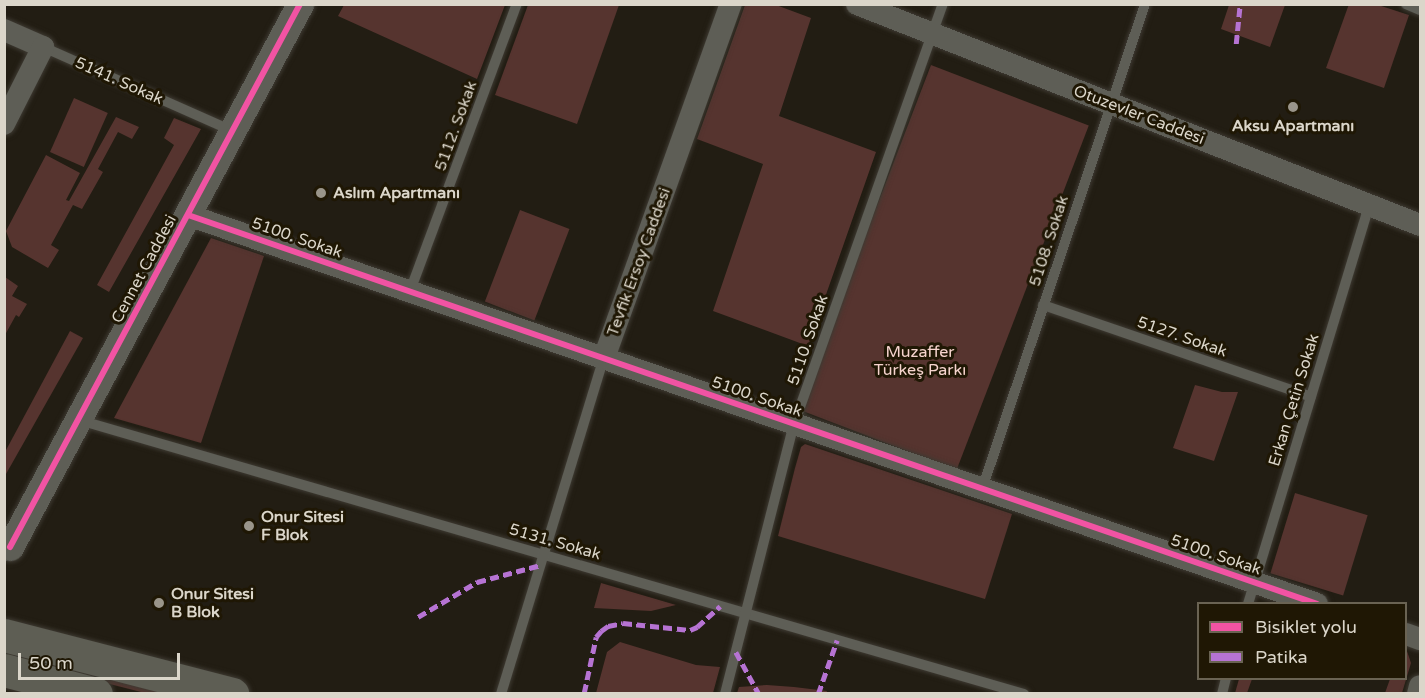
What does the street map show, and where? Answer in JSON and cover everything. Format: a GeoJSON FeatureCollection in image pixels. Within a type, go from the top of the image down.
{"type":"FeatureCollection","features":[{"type":"Feature","properties":{"kind":"main road"},"geometry":{"type":"LineString","coordinates":[[4,635],[232,693]]}},
{"type":"Feature","properties":{"kind":"main road"},"geometry":{"type":"LineString","coordinates":[[4,670],[96,693]]}},
{"type":"Feature","properties":{"kind":"street","name":"Cennet Caddesi"},"geometry":{"type":"LineString","coordinates":[[6,555],[300,4]]}},
{"type":"Feature","properties":{"kind":"street","name":"Tevfik Ersoy Caddesi"},"geometry":{"type":"LineString","coordinates":[[604,358],[731,4]]}},
{"type":"Feature","properties":{"kind":"street","name":"Otuzevler Caddesi"},"geometry":{"type":"LineString","coordinates":[[857,4],[1420,225]]}},
{"type":"Feature","properties":{"kind":"street","name":"5141. Sokak"},"geometry":{"type":"LineString","coordinates":[[4,30],[43,47]]}},
{"type":"Feature","properties":{"kind":"street"},"geometry":{"type":"LineString","coordinates":[[4,124],[43,47]]}},
{"type":"Feature","properties":{"kind":"street","name":"5100. Sokak"},"geometry":{"type":"LineString","coordinates":[[188,215],[982,489],[1251,593],[1310,602]]}},
{"type":"Feature","properties":{"kind":"street"},"geometry":{"type":"LineString","coordinates":[[1418,693],[1420,686]]}},
{"type":"Feature","properties":{"kind":"lane","name":"5112. Sokak"},"geometry":{"type":"LineString","coordinates":[[410,291],[517,4]]}},
{"type":"Feature","properties":{"kind":"lane","name":"5110. Sokak"},"geometry":{"type":"LineString","coordinates":[[725,693],[794,424],[943,4]]}},
{"type":"Feature","properties":{"kind":"lane","name":"5108. Sokak"},"geometry":{"type":"LineString","coordinates":[[982,489],[1145,4]]}},
{"type":"Feature","properties":{"kind":"lane"},"geometry":{"type":"LineString","coordinates":[[1406,4],[1420,10]]}},
{"type":"Feature","properties":{"kind":"lane","name":"5141. Sokak"},"geometry":{"type":"LineString","coordinates":[[43,47],[233,131]]}},
{"type":"Feature","properties":{"kind":"lane","name":"Erkan Çetin Sokak"},"geometry":{"type":"LineString","coordinates":[[1251,593],[1369,206]]}},
{"type":"Feature","properties":{"kind":"lane","name":"5127. Sokak"},"geometry":{"type":"LineString","coordinates":[[1043,305],[1311,397]]}},
{"type":"Feature","properties":{"kind":"lane","name":"Tevfik Ersoy Caddesi"},"geometry":{"type":"LineString","coordinates":[[501,693],[604,358]]}},
{"type":"Feature","properties":{"kind":"lane","name":"5131. Sokak"},"geometry":{"type":"LineString","coordinates":[[78,420],[1024,693]]}},
{"type":"Feature","properties":{"kind":"green space"},"geometry":{"type":"Polygon","coordinates":[[[344,4],[505,5],[477,79],[338,16],[344,4]]]}},
{"type":"Feature","properties":{"kind":"green space"},"geometry":{"type":"Polygon","coordinates":[[[1349,4],[1378,5],[1409,15],[1384,88],[1326,68],[1349,4]]]}},
{"type":"Feature","properties":{"kind":"green space"},"geometry":{"type":"Polygon","coordinates":[[[528,5],[619,5],[577,124],[495,95],[528,5]]]}},
{"type":"Feature","properties":{"kind":"green space"},"geometry":{"type":"Polygon","coordinates":[[[745,5],[776,5],[811,18],[779,116],[876,152],[808,346],[713,311],[763,164],[697,139],[745,5]]]}},
{"type":"Feature","properties":{"kind":"green space"},"geometry":{"type":"Polygon","coordinates":[[[1229,5],[1285,5],[1270,47],[1221,29],[1229,5]]]}},
{"type":"Feature","properties":{"kind":"green space","name":"Muzaffer Türkeş Parkı"},"geometry":{"type":"Polygon","coordinates":[[[931,65],[1089,126],[957,470],[799,409],[931,65]]]}},
{"type":"Feature","properties":{"kind":"green space"},"geometry":{"type":"Polygon","coordinates":[[[74,98],[108,113],[84,167],[50,152],[74,98]]]}},
{"type":"Feature","properties":{"kind":"green space"},"geometry":{"type":"Polygon","coordinates":[[[116,117],[139,127],[132,139],[118,132],[98,169],[103,172],[82,209],[73,205],[51,245],[59,250],[48,268],[12,247],[6,231],[46,155],[80,173],[66,200],[69,201],[116,117]]]}},
{"type":"Feature","properties":{"kind":"green space"},"geometry":{"type":"Polygon","coordinates":[[[174,118],[201,129],[109,292],[97,285],[174,145],[164,138],[174,118]]]}},
{"type":"Feature","properties":{"kind":"green space"},"geometry":{"type":"Polygon","coordinates":[[[520,210],[569,229],[534,320],[485,301],[520,210]]]}},
{"type":"Feature","properties":{"kind":"green space"},"geometry":{"type":"Polygon","coordinates":[[[211,238],[264,256],[201,443],[114,418],[211,238]]]}},
{"type":"Feature","properties":{"kind":"green space"},"geometry":{"type":"Polygon","coordinates":[[[5,277],[18,286],[12,296],[27,304],[19,317],[16,315],[5,335],[5,277]]]}},
{"type":"Feature","properties":{"kind":"green space"},"geometry":{"type":"Polygon","coordinates":[[[70,331],[83,338],[6,474],[5,452],[70,331]]]}},
{"type":"Feature","properties":{"kind":"green space"},"geometry":{"type":"Polygon","coordinates":[[[1195,385],[1222,392],[1238,392],[1214,461],[1173,448],[1195,385]]]}},
{"type":"Feature","properties":{"kind":"green space"},"geometry":{"type":"Polygon","coordinates":[[[805,444],[1012,514],[985,599],[778,536],[801,447],[805,444]]]}},
{"type":"Feature","properties":{"kind":"green space"},"geometry":{"type":"Polygon","coordinates":[[[1295,493],[1368,515],[1343,596],[1270,573],[1295,493]]]}},
{"type":"Feature","properties":{"kind":"green space"},"geometry":{"type":"Polygon","coordinates":[[[601,583],[676,605],[651,611],[594,608],[601,583]]]}},
{"type":"Feature","properties":{"kind":"green space"},"geometry":{"type":"Polygon","coordinates":[[[620,642],[696,665],[720,667],[713,693],[596,693],[607,652],[620,642]]]}},
{"type":"Feature","properties":{"kind":"green space"},"geometry":{"type":"Polygon","coordinates":[[[15,650],[187,693],[145,693],[12,659],[15,650]]]}},
{"type":"Feature","properties":{"kind":"green space"},"geometry":{"type":"Polygon","coordinates":[[[1407,651],[1411,663],[1407,676],[1407,651]]]}},
{"type":"Feature","properties":{"kind":"green space"},"geometry":{"type":"Polygon","coordinates":[[[1239,680],[1252,680],[1247,693],[1235,693],[1239,680]]]}},
{"type":"Feature","properties":{"kind":"green space"},"geometry":{"type":"Polygon","coordinates":[[[1390,680],[1406,680],[1402,693],[1385,693],[1390,680]]]}},
{"type":"Feature","properties":{"kind":"green space"},"geometry":{"type":"Polygon","coordinates":[[[767,685],[827,691],[826,694],[737,693],[739,687],[767,685]]]}},
{"type":"Feature","properties":{"kind":"marked path"},"geometry":{"type":"LineString","coordinates":[[1236,44],[1240,4]]}},
{"type":"Feature","properties":{"kind":"marked path"},"geometry":{"type":"LineString","coordinates":[[418,617],[477,582],[541,565]]}},
{"type":"Feature","properties":{"kind":"marked path"},"geometry":{"type":"LineString","coordinates":[[584,693],[596,637],[608,626],[623,623],[690,630],[697,627],[720,606]]}},
{"type":"Feature","properties":{"kind":"marked path"},"geometry":{"type":"LineString","coordinates":[[818,694],[837,640]]}},
{"type":"Feature","properties":{"kind":"marked path"},"geometry":{"type":"LineString","coordinates":[[736,652],[759,694]]}},
{"type":"Feature","properties":{"kind":"cycle path"},"geometry":{"type":"LineString","coordinates":[[10,547],[300,4]]}},
{"type":"Feature","properties":{"kind":"cycle path"},"geometry":{"type":"LineString","coordinates":[[188,215],[1311,602]]}},
{"type":"Feature","properties":{"kind":"place","name":"Aksu Apartmanı"},"geometry":{"type":"Point","coordinates":[1293,107]}},
{"type":"Feature","properties":{"kind":"place","name":"Aslım Apartmanı"},"geometry":{"type":"Point","coordinates":[321,193]}},
{"type":"Feature","properties":{"kind":"place","name":"Onur Sitesi F Blok"},"geometry":{"type":"Point","coordinates":[249,526]}},
{"type":"Feature","properties":{"kind":"place","name":"Onur Sitesi B Blok"},"geometry":{"type":"Point","coordinates":[159,603]}}]}
